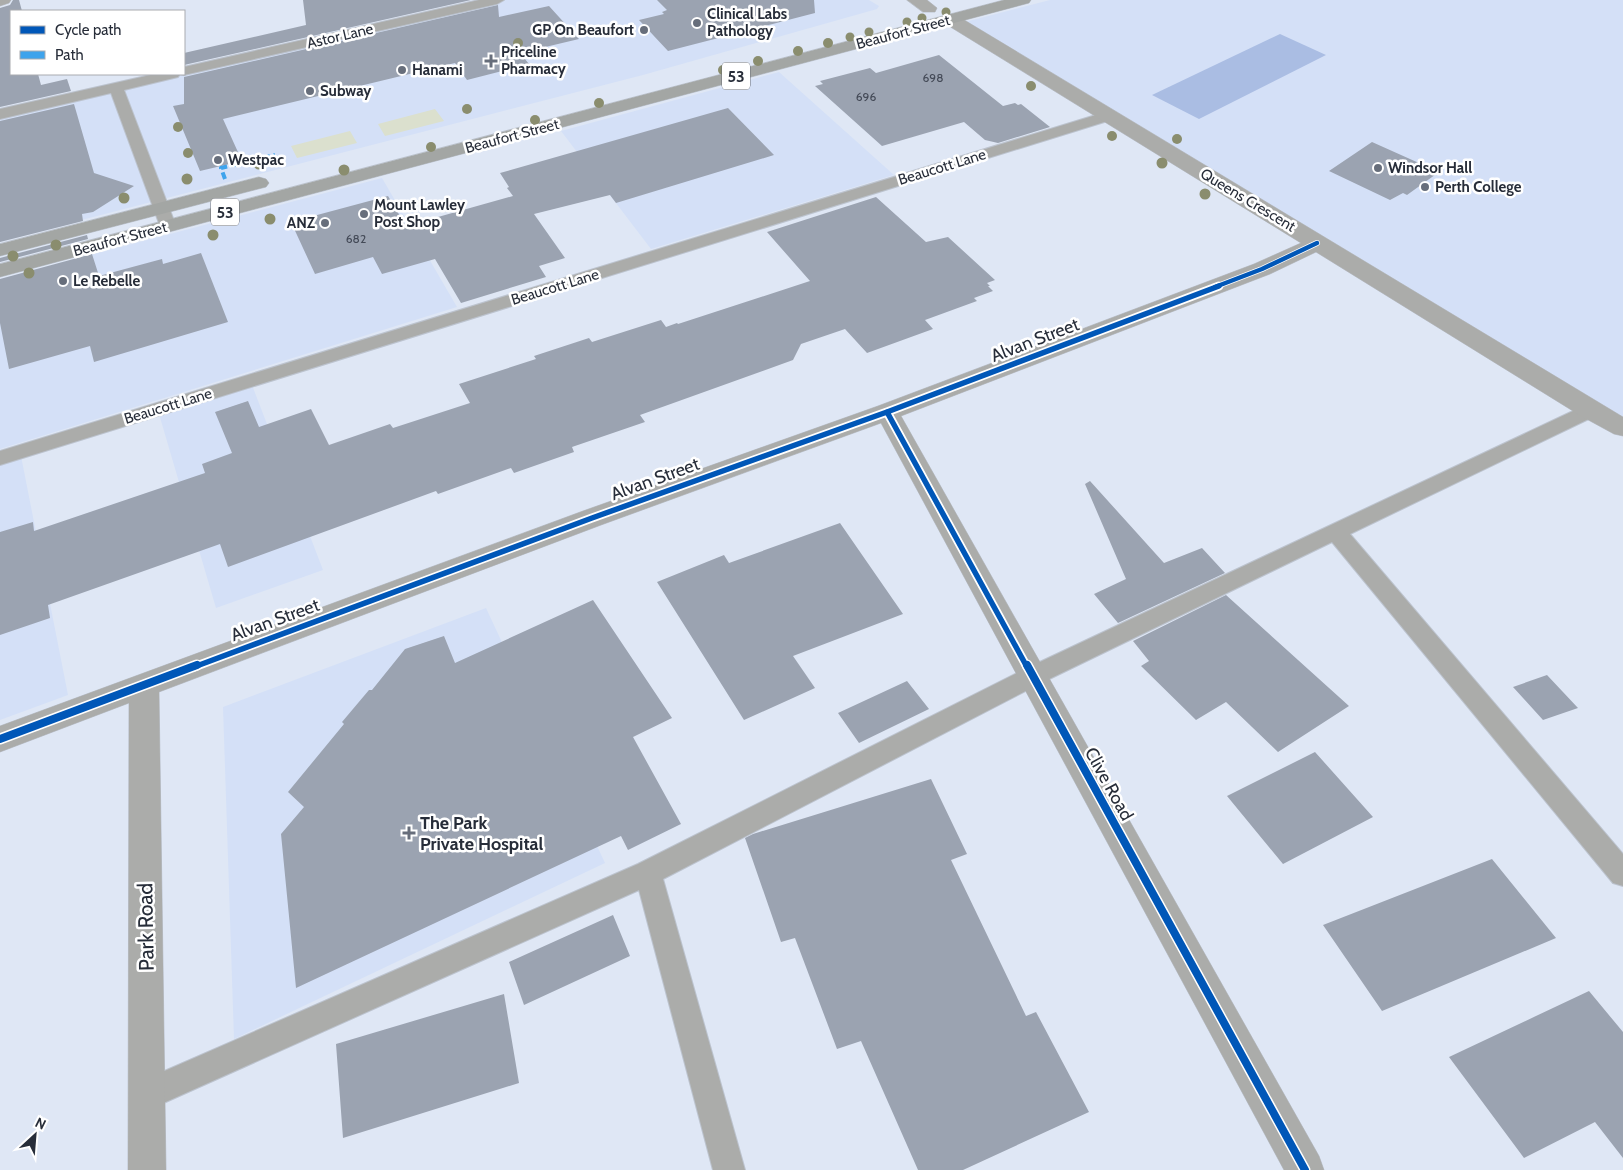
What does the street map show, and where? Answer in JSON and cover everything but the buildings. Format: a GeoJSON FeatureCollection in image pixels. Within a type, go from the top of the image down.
{"type":"FeatureCollection","features":[{"type":"Feature","properties":{"kind":"main road","name":"Beaufort Street"},"geometry":{"type":"LineString","coordinates":[[756,53],[922,4],[962,0]]}},
{"type":"Feature","properties":{"kind":"main road","name":"Beaufort Street"},"geometry":{"type":"LineString","coordinates":[[0,250],[165,217],[1023,0]]}},
{"type":"Feature","properties":{"kind":"main road","name":"Beaufort Street"},"geometry":{"type":"LineString","coordinates":[[371,153],[438,136]]}},
{"type":"Feature","properties":{"kind":"main road","name":"Beaufort Street"},"geometry":{"type":"LineString","coordinates":[[0,271],[165,217],[276,178]]}},
{"type":"Feature","properties":{"kind":"street","name":"Queens Crescent"},"geometry":{"type":"LineString","coordinates":[[950,19],[1590,410],[1623,428]]}},
{"type":"Feature","properties":{"kind":"street","name":"Alvan Street"},"geometry":{"type":"LineString","coordinates":[[0,739],[592,518],[887,412],[1262,269],[1317,243]]}},
{"type":"Feature","properties":{"kind":"street","name":"Clive Road"},"geometry":{"type":"LineString","coordinates":[[887,412],[1305,1170]]}},
{"type":"Feature","properties":{"kind":"street","name":"Park Road"},"geometry":{"type":"LineString","coordinates":[[144,685],[147,1170]]}},
{"type":"Feature","properties":{"kind":"lane","name":"Astor Lane"},"geometry":{"type":"LineString","coordinates":[[185,71],[497,0]]}},
{"type":"Feature","properties":{"kind":"lane"},"geometry":{"type":"LineString","coordinates":[[0,114],[169,75]]}},
{"type":"Feature","properties":{"kind":"lane"},"geometry":{"type":"LineString","coordinates":[[116,87],[165,217]]}},
{"type":"Feature","properties":{"kind":"lane","name":"Beaucott Lane"},"geometry":{"type":"LineString","coordinates":[[0,458],[1109,116]]}},
{"type":"Feature","properties":{"kind":"lane"},"geometry":{"type":"LineString","coordinates":[[148,1094],[648,873],[1033,676],[1590,410]]}},
{"type":"Feature","properties":{"kind":"lane"},"geometry":{"type":"LineString","coordinates":[[1336,532],[1623,874]]}},
{"type":"Feature","properties":{"kind":"lane"},"geometry":{"type":"LineString","coordinates":[[648,873],[729,1170]]}},
{"type":"Feature","properties":{"kind":"shaded area"},"geometry":{"type":"Polygon","coordinates":[[[478,0],[869,0],[879,6],[877,9],[643,75],[0,241],[0,109],[151,75],[185,75],[185,67],[478,0]]]}},
{"type":"Feature","properties":{"kind":"shaded area","name":"Perth College"},"geometry":{"type":"Polygon","coordinates":[[[1050,0],[1623,0],[1623,422],[961,23],[1050,0]]]}},
{"type":"Feature","properties":{"kind":"shaded area"},"geometry":{"type":"Polygon","coordinates":[[[779,72],[894,175],[651,249],[561,131],[779,72]]]}},
{"type":"Feature","properties":{"kind":"shaded area"},"geometry":{"type":"Polygon","coordinates":[[[382,178],[457,307],[0,449],[0,279],[382,178]]]}},
{"type":"Feature","properties":{"kind":"shaded area"},"geometry":{"type":"Polygon","coordinates":[[[252,385],[323,570],[216,608],[159,414],[252,385]]]}},
{"type":"Feature","properties":{"kind":"shaded area"},"geometry":{"type":"Polygon","coordinates":[[[21,456],[68,695],[0,720],[0,463],[21,456]]]}},
{"type":"Feature","properties":{"kind":"shaded area","name":"The Park Private Hospital"},"geometry":{"type":"Polygon","coordinates":[[[486,608],[605,863],[234,1039],[223,707],[486,608]]]}},
{"type":"Feature","properties":{"kind":"green space"},"geometry":{"type":"Polygon","coordinates":[[[435,109],[444,121],[385,136],[378,124],[435,109]]]}},
{"type":"Feature","properties":{"kind":"green space"},"geometry":{"type":"Polygon","coordinates":[[[350,131],[357,143],[297,158],[291,146],[350,131]]]}},
{"type":"Feature","properties":{"kind":"water"},"geometry":{"type":"Polygon","coordinates":[[[1280,34],[1326,55],[1199,119],[1152,95],[1280,34]]]}},
{"type":"Feature","properties":{"kind":"marked path"},"geometry":{"type":"LineString","coordinates":[[225,179],[221,168],[275,155]]}},
{"type":"Feature","properties":{"kind":"cycle path"},"geometry":{"type":"LineString","coordinates":[[0,739],[592,518],[887,412],[1262,269],[1317,243]]}},
{"type":"Feature","properties":{"kind":"cycle path"},"geometry":{"type":"LineString","coordinates":[[887,412],[1305,1170]]}},
{"type":"Feature","properties":{"kind":"place","name":"Clinical Labs Pathology"},"geometry":{"type":"Point","coordinates":[697,23]}},
{"type":"Feature","properties":{"kind":"place","name":"GP On Beaufort"},"geometry":{"type":"Point","coordinates":[644,30]}},
{"type":"Feature","properties":{"kind":"place","name":"Priceline Pharmacy"},"geometry":{"type":"Point","coordinates":[491,61]}},
{"type":"Feature","properties":{"kind":"place","name":"Hanami"},"geometry":{"type":"Point","coordinates":[402,70]}},
{"type":"Feature","properties":{"kind":"place","name":"Subway"},"geometry":{"type":"Point","coordinates":[310,91]}},
{"type":"Feature","properties":{"kind":"place","name":"Westpac"},"geometry":{"type":"Point","coordinates":[218,160]}},
{"type":"Feature","properties":{"kind":"place","name":"Windsor Hall"},"geometry":{"type":"Point","coordinates":[1378,168]}},
{"type":"Feature","properties":{"kind":"place","name":"Perth College"},"geometry":{"type":"Point","coordinates":[1425,187]}},
{"type":"Feature","properties":{"kind":"place","name":"Mount Lawley Post Shop"},"geometry":{"type":"Point","coordinates":[364,214]}},
{"type":"Feature","properties":{"kind":"place","name":"ANZ"},"geometry":{"type":"Point","coordinates":[325,223]}},
{"type":"Feature","properties":{"kind":"place","name":"Le Rebelle"},"geometry":{"type":"Point","coordinates":[63,281]}},
{"type":"Feature","properties":{"kind":"place","name":"The Park Private Hospital"},"geometry":{"type":"Point","coordinates":[409,833]}}]}
